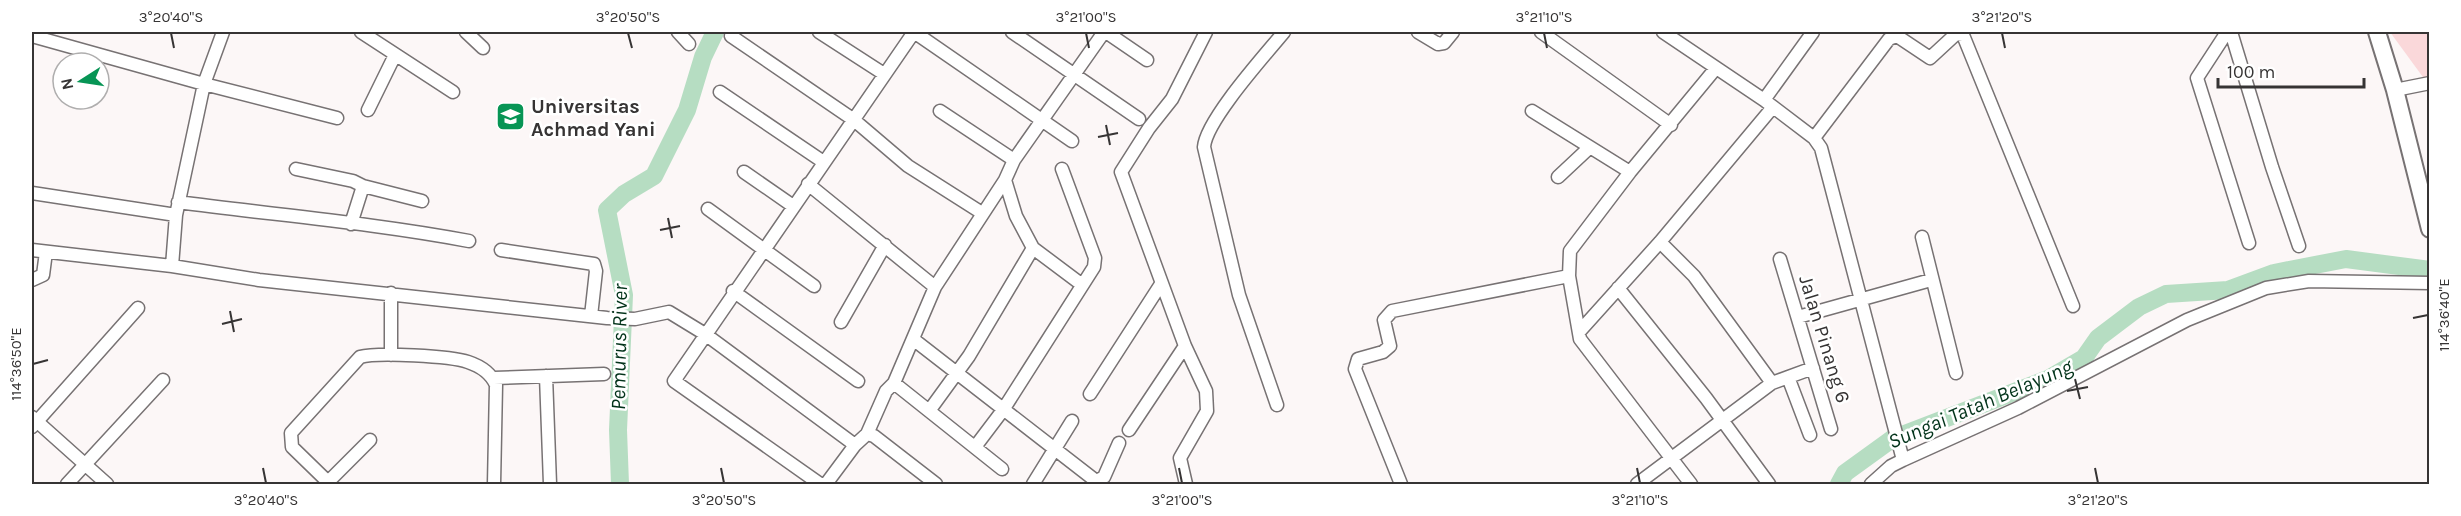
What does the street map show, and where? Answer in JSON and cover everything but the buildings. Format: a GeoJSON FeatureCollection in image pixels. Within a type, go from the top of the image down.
{"type":"FeatureCollection","features":[{"type":"Feature","properties":{"kind":"street"},"geometry":{"type":"LineString","coordinates":[[172,266],[178,202],[204,84],[223,32]]}},
{"type":"Feature","properties":{"kind":"street"},"geometry":{"type":"LineString","coordinates":[[361,32],[453,92]]}},
{"type":"Feature","properties":{"kind":"street"},"geometry":{"type":"LineString","coordinates":[[466,32],[483,48]]}},
{"type":"Feature","properties":{"kind":"street"},"geometry":{"type":"LineString","coordinates":[[678,32],[689,44]]}},
{"type":"Feature","properties":{"kind":"street"},"geometry":{"type":"LineString","coordinates":[[819,32],[884,74]]}},
{"type":"Feature","properties":{"kind":"street"},"geometry":{"type":"LineString","coordinates":[[820,484],[674,381],[822,161],[854,120],[914,32],[1072,141]]}},
{"type":"Feature","properties":{"kind":"street"},"geometry":{"type":"LineString","coordinates":[[1012,32],[1139,119]]}},
{"type":"Feature","properties":{"kind":"street"},"geometry":{"type":"LineString","coordinates":[[826,484],[855,445],[867,434],[886,390],[894,383],[935,287],[1005,180],[1014,160],[1105,32],[1147,60]]}},
{"type":"Feature","properties":{"kind":"street"},"geometry":{"type":"LineString","coordinates":[[1186,484],[1180,458],[1207,411],[1206,391],[1185,346],[1121,172],[1149,128],[1172,99],[1206,32]]}},
{"type":"Feature","properties":{"kind":"street"},"geometry":{"type":"LineString","coordinates":[[1277,405],[1239,295],[1204,147],[1209,130],[1238,89],[1284,32]]}},
{"type":"Feature","properties":{"kind":"street"},"geometry":{"type":"LineString","coordinates":[[1418,32],[1438,44],[1444,43],[1454,32]]}},
{"type":"Feature","properties":{"kind":"street"},"geometry":{"type":"LineString","coordinates":[[1540,32],[1671,125]]}},
{"type":"Feature","properties":{"kind":"street"},"geometry":{"type":"LineString","coordinates":[[1663,32],[1814,138],[1824,156],[1902,455]]}},
{"type":"Feature","properties":{"kind":"street"},"geometry":{"type":"LineString","coordinates":[[1579,332],[1660,242],[1768,104],[1813,32]]}},
{"type":"Feature","properties":{"kind":"street"},"geometry":{"type":"LineString","coordinates":[[2227,32],[2198,78],[2249,243]]}},
{"type":"Feature","properties":{"kind":"street"},"geometry":{"type":"LineString","coordinates":[[2231,32],[2272,167],[2300,246]]}},
{"type":"Feature","properties":{"kind":"street"},"geometry":{"type":"LineString","coordinates":[[2377,32],[2395,90],[2430,229]]}},
{"type":"Feature","properties":{"kind":"street"},"geometry":{"type":"LineString","coordinates":[[1814,138],[1889,39],[1897,36],[1930,58],[1956,33],[1963,35],[2073,306]]}},
{"type":"Feature","properties":{"kind":"street"},"geometry":{"type":"LineString","coordinates":[[32,36],[337,118]]}},
{"type":"Feature","properties":{"kind":"street"},"geometry":{"type":"LineString","coordinates":[[730,36],[854,120],[908,166],[982,213]]}},
{"type":"Feature","properties":{"kind":"street"},"geometry":{"type":"LineString","coordinates":[[368,110],[395,55]]}},
{"type":"Feature","properties":{"kind":"street"},"geometry":{"type":"LineString","coordinates":[[1691,484],[1584,348],[1579,332],[1568,260],[1573,246],[1630,172],[1716,68]]}},
{"type":"Feature","properties":{"kind":"street"},"geometry":{"type":"LineString","coordinates":[[2395,90],[2430,83]]}},
{"type":"Feature","properties":{"kind":"street"},"geometry":{"type":"LineString","coordinates":[[720,92],[822,161]]}},
{"type":"Feature","properties":{"kind":"street"},"geometry":{"type":"LineString","coordinates":[[940,111],[1014,160]]}},
{"type":"Feature","properties":{"kind":"street"},"geometry":{"type":"LineString","coordinates":[[1532,111],[1630,172]]}},
{"type":"Feature","properties":{"kind":"street"},"geometry":{"type":"LineString","coordinates":[[1558,177],[1589,148]]}},
{"type":"Feature","properties":{"kind":"street"},"geometry":{"type":"LineString","coordinates":[[296,169],[348,180],[422,201]]}},
{"type":"Feature","properties":{"kind":"street"},"geometry":{"type":"LineString","coordinates":[[975,447],[1003,410],[1081,284],[1094,267],[1095,258],[1062,170]]}},
{"type":"Feature","properties":{"kind":"street"},"geometry":{"type":"LineString","coordinates":[[744,172],[793,206]]}},
{"type":"Feature","properties":{"kind":"street"},"geometry":{"type":"LineString","coordinates":[[1005,180],[1016,216],[1032,248],[1081,284]]}},
{"type":"Feature","properties":{"kind":"street"},"geometry":{"type":"LineString","coordinates":[[808,184],[935,287]]}},
{"type":"Feature","properties":{"kind":"street"},"geometry":{"type":"LineString","coordinates":[[351,224],[363,186]]}},
{"type":"Feature","properties":{"kind":"street"},"geometry":{"type":"LineString","coordinates":[[32,193],[176,216]]}},
{"type":"Feature","properties":{"kind":"street"},"geometry":{"type":"LineString","coordinates":[[178,202],[351,224],[393,226],[469,241]]}},
{"type":"Feature","properties":{"kind":"street"},"geometry":{"type":"LineString","coordinates":[[708,209],[814,286]]}},
{"type":"Feature","properties":{"kind":"street"},"geometry":{"type":"LineString","coordinates":[[1922,237],[1956,374]]}},
{"type":"Feature","properties":{"kind":"street"},"geometry":{"type":"LineString","coordinates":[[1660,242],[1694,276],[1772,383]]}},
{"type":"Feature","properties":{"kind":"street"},"geometry":{"type":"LineString","coordinates":[[841,322],[885,245]]}},
{"type":"Feature","properties":{"kind":"street"},"geometry":{"type":"LineString","coordinates":[[929,411],[956,374],[1032,248]]}},
{"type":"Feature","properties":{"kind":"street"},"geometry":{"type":"LineString","coordinates":[[32,250],[172,266],[259,280],[607,318],[635,320],[669,312],[705,334],[855,445]]}},
{"type":"Feature","properties":{"kind":"street"},"geometry":{"type":"LineString","coordinates":[[501,250],[594,264],[596,271],[591,316]]}},
{"type":"Feature","properties":{"kind":"street"},"geometry":{"type":"LineString","coordinates":[[32,280],[43,274],[46,252]]}},
{"type":"Feature","properties":{"kind":"street","name":"Jalan Pinang 6"},"geometry":{"type":"LineString","coordinates":[[1780,259],[1831,429]]}},
{"type":"Feature","properties":{"kind":"street"},"geometry":{"type":"LineString","coordinates":[[1401,484],[1355,369],[1358,359],[1383,352],[1390,346],[1383,320],[1386,316],[1392,311],[1569,276]]}},
{"type":"Feature","properties":{"kind":"street"},"geometry":{"type":"LineString","coordinates":[[1798,317],[1931,280]]}},
{"type":"Feature","properties":{"kind":"street"},"geometry":{"type":"LineString","coordinates":[[1871,484],[1902,455],[2018,408],[2187,320],[2266,288],[2309,281],[2430,283]]}},
{"type":"Feature","properties":{"kind":"street"},"geometry":{"type":"LineString","coordinates":[[1090,394],[1161,284]]}},
{"type":"Feature","properties":{"kind":"street"},"geometry":{"type":"LineString","coordinates":[[1618,288],[1724,421],[1769,484]]}},
{"type":"Feature","properties":{"kind":"street"},"geometry":{"type":"LineString","coordinates":[[733,291],[858,381]]}},
{"type":"Feature","properties":{"kind":"street"},"geometry":{"type":"LineString","coordinates":[[391,293],[391,355]]}},
{"type":"Feature","properties":{"kind":"street"},"geometry":{"type":"LineString","coordinates":[[107,484],[33,421],[138,308]]}},
{"type":"Feature","properties":{"kind":"street"},"geometry":{"type":"LineString","coordinates":[[913,339],[1054,450],[1099,481],[1104,477],[1119,443]]}},
{"type":"Feature","properties":{"kind":"street"},"geometry":{"type":"LineString","coordinates":[[1129,430],[1185,346]]}},
{"type":"Feature","properties":{"kind":"street"},"geometry":{"type":"LineString","coordinates":[[370,440],[328,482],[292,447],[290,440],[291,433],[356,360],[365,356],[391,355],[459,359],[476,366],[494,378],[604,374]]}},
{"type":"Feature","properties":{"kind":"street"},"geometry":{"type":"LineString","coordinates":[[1637,484],[1772,383],[1813,368]]}},
{"type":"Feature","properties":{"kind":"street"},"geometry":{"type":"LineString","coordinates":[[546,376],[550,484]]}},
{"type":"Feature","properties":{"kind":"street"},"geometry":{"type":"LineString","coordinates":[[1788,376],[1810,435]]}},
{"type":"Feature","properties":{"kind":"street"},"geometry":{"type":"LineString","coordinates":[[494,378],[497,391],[494,484]]}},
{"type":"Feature","properties":{"kind":"street"},"geometry":{"type":"LineString","coordinates":[[67,484],[163,380]]}},
{"type":"Feature","properties":{"kind":"street"},"geometry":{"type":"LineString","coordinates":[[894,383],[1002,469]]}},
{"type":"Feature","properties":{"kind":"street"},"geometry":{"type":"LineString","coordinates":[[1033,484],[1072,420]]}},
{"type":"Feature","properties":{"kind":"street"},"geometry":{"type":"LineString","coordinates":[[867,434],[874,436],[936,484]]}},
{"type":"Feature","properties":{"kind":"shaded area"},"geometry":{"type":"Polygon","coordinates":[[[2390,32],[2429,32],[2429,84],[2428,84],[2390,32]]]}},
{"type":"Feature","properties":{"kind":"waterway","name":"Pemurus River"},"geometry":{"type":"LineString","coordinates":[[620,484],[618,430],[624,295],[607,210],[624,194],[654,176],[687,110],[703,57],[715,32]]}},
{"type":"Feature","properties":{"kind":"waterway","name":"Sungai Tatah Belayung"},"geometry":{"type":"LineString","coordinates":[[1839,484],[1845,473],[1892,439],[2048,379],[2084,358],[2098,338],[2139,307],[2166,294],[2228,290],[2274,273],[2346,259],[2430,270]]}},
{"type":"Feature","properties":{"kind":"place","name":"Universitas Achmad Yani"},"geometry":{"type":"Point","coordinates":[510,117]}}]}
